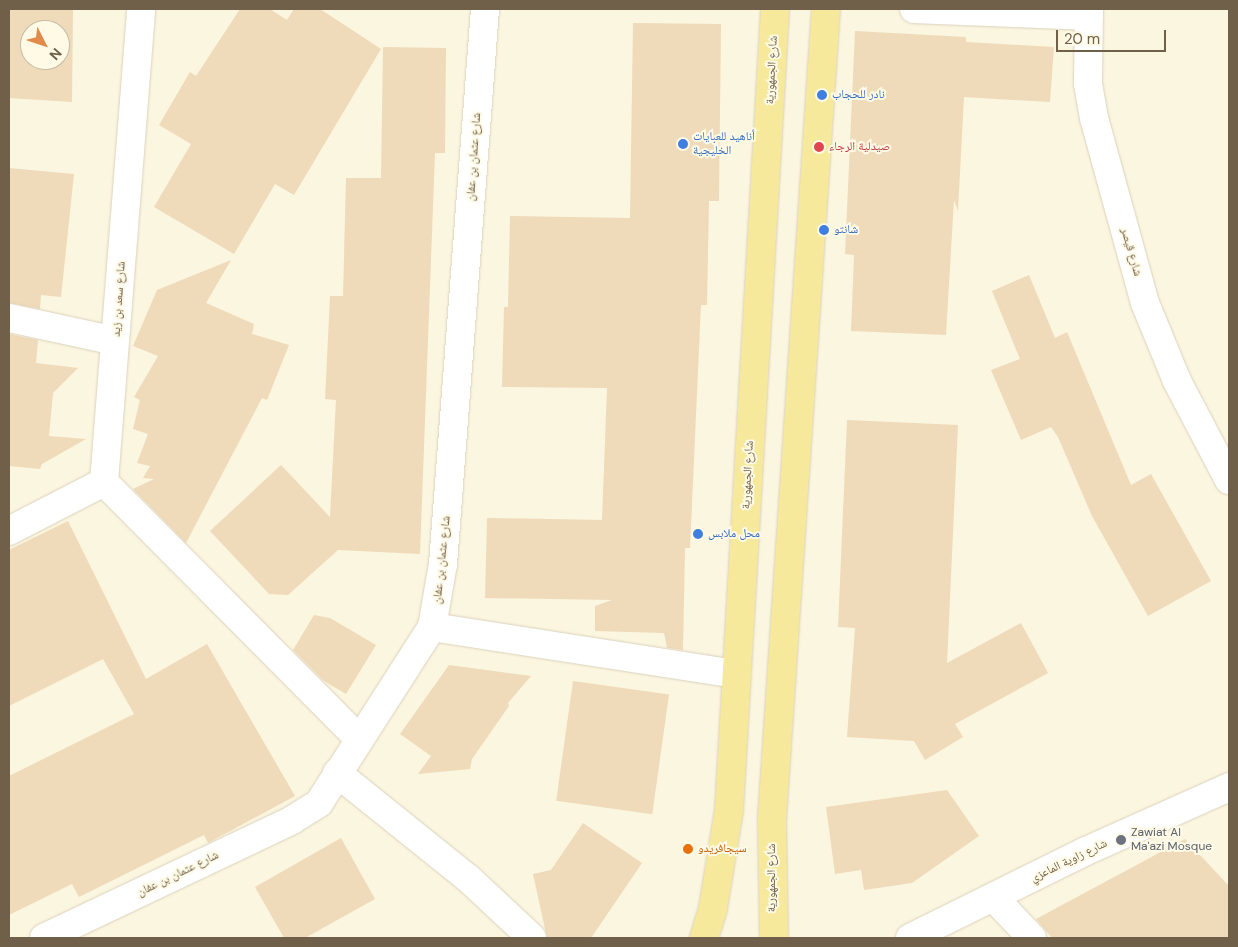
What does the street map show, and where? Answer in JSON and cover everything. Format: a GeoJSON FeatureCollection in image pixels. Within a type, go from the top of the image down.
{"type":"FeatureCollection","features":[{"type":"Feature","properties":{"kind":"main road","name":"شارع الجمهورية"},"geometry":{"type":"LineString","coordinates":[[704,938],[713,908],[729,810],[775,9]]}},
{"type":"Feature","properties":{"kind":"main road","name":"شارع الجمهورية"},"geometry":{"type":"LineString","coordinates":[[774,938],[772,819],[826,9]]}},
{"type":"Feature","properties":{"kind":"street","name":"شارع سعد بن زيد"},"geometry":{"type":"LineString","coordinates":[[104,482],[141,9]]}},
{"type":"Feature","properties":{"kind":"street","name":"شارع عثمان بن عفان"},"geometry":{"type":"LineString","coordinates":[[44,938],[301,815],[319,803],[432,627],[443,564],[485,9]]}},
{"type":"Feature","properties":{"kind":"street"},"geometry":{"type":"LineString","coordinates":[[914,9],[1089,12]]}},
{"type":"Feature","properties":{"kind":"street","name":"شارع قيصر"},"geometry":{"type":"LineString","coordinates":[[1089,12],[1088,84],[1094,118],[1145,303],[1177,381],[1229,480]]}},
{"type":"Feature","properties":{"kind":"street"},"geometry":{"type":"LineString","coordinates":[[9,318],[116,340]]}},
{"type":"Feature","properties":{"kind":"street"},"geometry":{"type":"LineString","coordinates":[[9,532],[104,482],[359,739]]}},
{"type":"Feature","properties":{"kind":"street"},"geometry":{"type":"LineString","coordinates":[[432,627],[736,674]]}},
{"type":"Feature","properties":{"kind":"street"},"geometry":{"type":"LineString","coordinates":[[338,773],[469,879],[532,938]]}},
{"type":"Feature","properties":{"kind":"street","name":"شارع زاوية الماعزي"},"geometry":{"type":"LineString","coordinates":[[910,938],[995,899],[1086,851],[1229,787]]}},
{"type":"Feature","properties":{"kind":"street"},"geometry":{"type":"LineString","coordinates":[[995,899],[1032,938]]}},
{"type":"Feature","properties":{"kind":"building"},"geometry":{"type":"Polygon","coordinates":[[[9,9],[73,9],[72,102],[9,98],[9,9]]]}},
{"type":"Feature","properties":{"kind":"building"},"geometry":{"type":"Polygon","coordinates":[[[240,9],[270,9],[287,20],[294,9],[320,9],[381,49],[294,195],[275,184],[234,254],[154,207],[191,144],[159,125],[190,72],[196,76],[240,9]]]}},
{"type":"Feature","properties":{"kind":"building"},"geometry":{"type":"Polygon","coordinates":[[[633,23],[721,24],[719,201],[709,201],[707,305],[701,305],[690,548],[685,548],[683,650],[667,648],[664,633],[595,631],[595,606],[612,600],[485,598],[487,518],[602,520],[607,388],[502,387],[504,307],[508,307],[510,216],[630,218],[633,23]]]}},
{"type":"Feature","properties":{"kind":"building"},"geometry":{"type":"Polygon","coordinates":[[[855,31],[966,37],[966,42],[1054,47],[1050,102],[964,97],[958,211],[954,200],[946,335],[851,331],[854,255],[845,254],[855,31]]]}},
{"type":"Feature","properties":{"kind":"building"},"geometry":{"type":"Polygon","coordinates":[[[383,47],[446,48],[445,153],[435,153],[420,554],[338,550],[288,595],[269,594],[210,531],[281,465],[330,517],[336,400],[325,399],[330,296],[343,296],[346,178],[381,178],[383,47]]]}},
{"type":"Feature","properties":{"kind":"building"},"geometry":{"type":"Polygon","coordinates":[[[9,168],[74,174],[61,297],[41,295],[40,309],[9,303],[9,168]]]}},
{"type":"Feature","properties":{"kind":"building"},"geometry":{"type":"Polygon","coordinates":[[[231,260],[206,303],[254,324],[252,334],[289,345],[267,400],[262,398],[186,543],[133,489],[154,479],[143,478],[150,466],[137,463],[148,434],[133,429],[140,400],[134,397],[158,356],[133,346],[157,290],[231,260]]]}},
{"type":"Feature","properties":{"kind":"building"},"geometry":{"type":"Polygon","coordinates":[[[1029,275],[1055,338],[1067,332],[1131,485],[1151,474],[1211,581],[1148,616],[1092,516],[1058,437],[1051,427],[1021,440],[991,370],[1020,359],[992,291],[1029,275]]]}},
{"type":"Feature","properties":{"kind":"building"},"geometry":{"type":"Polygon","coordinates":[[[9,334],[38,340],[36,363],[78,368],[53,393],[49,436],[86,439],[42,464],[40,469],[9,466],[9,334]]]}},
{"type":"Feature","properties":{"kind":"building"},"geometry":{"type":"Polygon","coordinates":[[[847,420],[958,425],[947,663],[1021,623],[1048,673],[955,724],[963,737],[925,760],[914,741],[847,737],[855,628],[838,627],[847,420]]]}},
{"type":"Feature","properties":{"kind":"building"},"geometry":{"type":"Polygon","coordinates":[[[68,521],[146,679],[207,644],[295,796],[208,843],[204,835],[79,897],[72,884],[9,915],[9,776],[134,714],[103,659],[9,706],[9,550],[68,521]]]}},
{"type":"Feature","properties":{"kind":"building"},"geometry":{"type":"Polygon","coordinates":[[[314,615],[330,618],[376,645],[346,694],[324,681],[293,650],[314,615]]]}},
{"type":"Feature","properties":{"kind":"building"},"geometry":{"type":"Polygon","coordinates":[[[449,665],[531,676],[508,703],[509,706],[472,759],[470,769],[418,774],[431,756],[400,734],[449,665]]]}},
{"type":"Feature","properties":{"kind":"building"},"geometry":{"type":"Polygon","coordinates":[[[573,681],[669,694],[652,814],[556,801],[573,681]]]}},
{"type":"Feature","properties":{"kind":"building"},"geometry":{"type":"Polygon","coordinates":[[[947,790],[979,836],[912,883],[864,890],[861,870],[835,874],[826,807],[947,790]]]}},
{"type":"Feature","properties":{"kind":"building"},"geometry":{"type":"Polygon","coordinates":[[[583,823],[642,863],[591,938],[547,938],[533,874],[551,870],[583,823]]]}},
{"type":"Feature","properties":{"kind":"building"},"geometry":{"type":"Polygon","coordinates":[[[341,838],[375,899],[305,938],[284,938],[255,887],[341,838]]]}},
{"type":"Feature","properties":{"kind":"building","name":"Zawiat Al Ma'azi Mosque"},"geometry":{"type":"Polygon","coordinates":[[[1185,839],[1229,886],[1229,938],[1052,938],[1036,919],[1185,839]]]}},
{"type":"Feature","properties":{"kind":"place","name":"نادر للحجاب"},"geometry":{"type":"Point","coordinates":[822,95]}},
{"type":"Feature","properties":{"kind":"place","name":"أناهيد للعبايات الخليجية"},"geometry":{"type":"Point","coordinates":[683,144]}},
{"type":"Feature","properties":{"kind":"place","name":"صيدلية الرجاء"},"geometry":{"type":"Point","coordinates":[819,147]}},
{"type":"Feature","properties":{"kind":"place","name":"شانتو"},"geometry":{"type":"Point","coordinates":[824,230]}},
{"type":"Feature","properties":{"kind":"place","name":"محل ملابس"},"geometry":{"type":"Point","coordinates":[698,534]}},
{"type":"Feature","properties":{"kind":"place","name":"Zawiat Al Ma'azi Mosque"},"geometry":{"type":"Point","coordinates":[1121,840]}},
{"type":"Feature","properties":{"kind":"place","name":"سيجافريدو"},"geometry":{"type":"Point","coordinates":[688,849]}}]}
